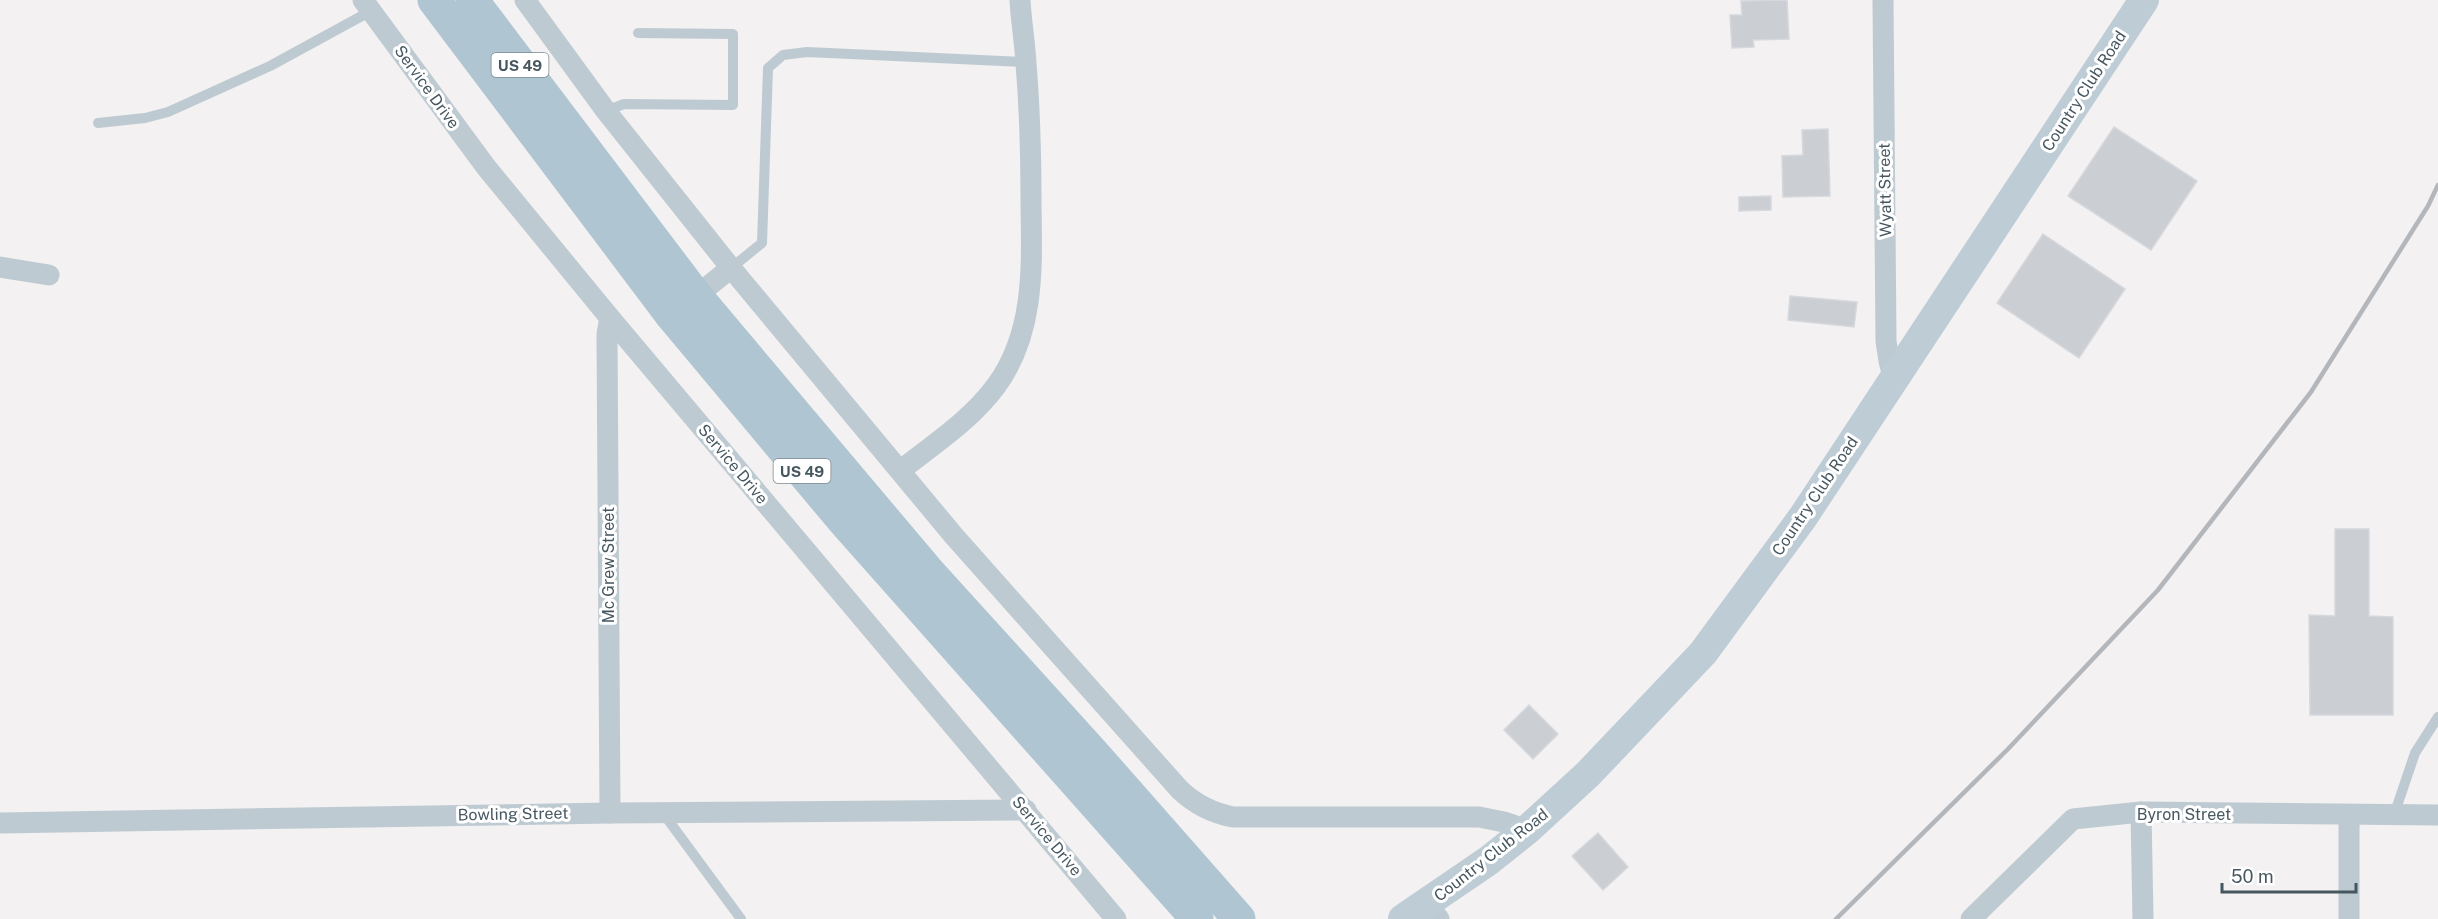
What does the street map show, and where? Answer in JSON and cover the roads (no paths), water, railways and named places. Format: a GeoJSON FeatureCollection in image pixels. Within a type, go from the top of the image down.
{"type":"FeatureCollection","features":[{"type":"Feature","properties":{"kind":"main road","name":"US 49"},"geometry":{"type":"LineString","coordinates":[[434,0],[684,306],[1093,753],[1239,919]]}},
{"type":"Feature","properties":{"kind":"main road","name":"US 49"},"geometry":{"type":"LineString","coordinates":[[472,0],[684,306],[842,519],[1197,919]]}},
{"type":"Feature","properties":{"kind":"street"},"geometry":{"type":"LineString","coordinates":[[525,0],[606,111],[731,268],[954,536],[1180,790],[1205,809],[1233,817],[1479,817],[1527,830]]}},
{"type":"Feature","properties":{"kind":"street"},"geometry":{"type":"LineString","coordinates":[[900,470],[976,411],[998,384],[1014,355],[1024,326],[1030,296],[1032,253],[1031,143],[1020,0]]}},
{"type":"Feature","properties":{"kind":"street","name":"Wyatt Street"},"geometry":{"type":"LineString","coordinates":[[1882,0],[1886,341],[1894,380]]}},
{"type":"Feature","properties":{"kind":"street","name":"Country Club Road"},"geometry":{"type":"LineString","coordinates":[[1423,914],[1527,830],[1588,774],[1703,653],[1803,517],[2144,0]]}},
{"type":"Feature","properties":{"kind":"street","name":"Service Drive"},"geometry":{"type":"LineString","coordinates":[[367,6],[486,167],[610,318],[1116,919]]}},
{"type":"Feature","properties":{"kind":"street"},"geometry":{"type":"LineString","coordinates":[[0,267],[49,275]]}},
{"type":"Feature","properties":{"kind":"street"},"geometry":{"type":"LineString","coordinates":[[684,306],[731,268]]}},
{"type":"Feature","properties":{"kind":"street","name":"Mc Grew Street"},"geometry":{"type":"LineString","coordinates":[[610,318],[607,346],[610,813]]}},
{"type":"Feature","properties":{"kind":"street","name":"Bowling Street"},"geometry":{"type":"LineString","coordinates":[[0,823],[662,812],[1026,810]]}},
{"type":"Feature","properties":{"kind":"street"},"geometry":{"type":"LineString","coordinates":[[2141,812],[2143,919]]}},
{"type":"Feature","properties":{"kind":"street","name":"Byron Street"},"geometry":{"type":"LineString","coordinates":[[1971,919],[2073,819],[2141,812],[2349,816],[2438,815]]}},
{"type":"Feature","properties":{"kind":"street"},"geometry":{"type":"LineString","coordinates":[[2349,816],[2349,919]]}},
{"type":"Feature","properties":{"kind":"lane"},"geometry":{"type":"LineString","coordinates":[[98,123],[146,118],[168,112],[270,66],[367,6]]}},
{"type":"Feature","properties":{"kind":"lane"},"geometry":{"type":"LineString","coordinates":[[606,111],[624,104],[733,105],[734,34],[638,33]]}},
{"type":"Feature","properties":{"kind":"lane"},"geometry":{"type":"LineString","coordinates":[[731,268],[762,243],[768,68],[783,55],[807,52],[1026,62]]}},
{"type":"Feature","properties":{"kind":"lane"},"geometry":{"type":"LineString","coordinates":[[2394,816],[2415,753],[2438,717]]}},
{"type":"Feature","properties":{"kind":"lane"},"geometry":{"type":"LineString","coordinates":[[662,812],[741,919]]}},
{"type":"Feature","properties":{"kind":"railway"},"geometry":{"type":"LineString","coordinates":[[1836,919],[2008,749],[2158,590],[2311,392],[2428,206],[2438,185]]}}]}
